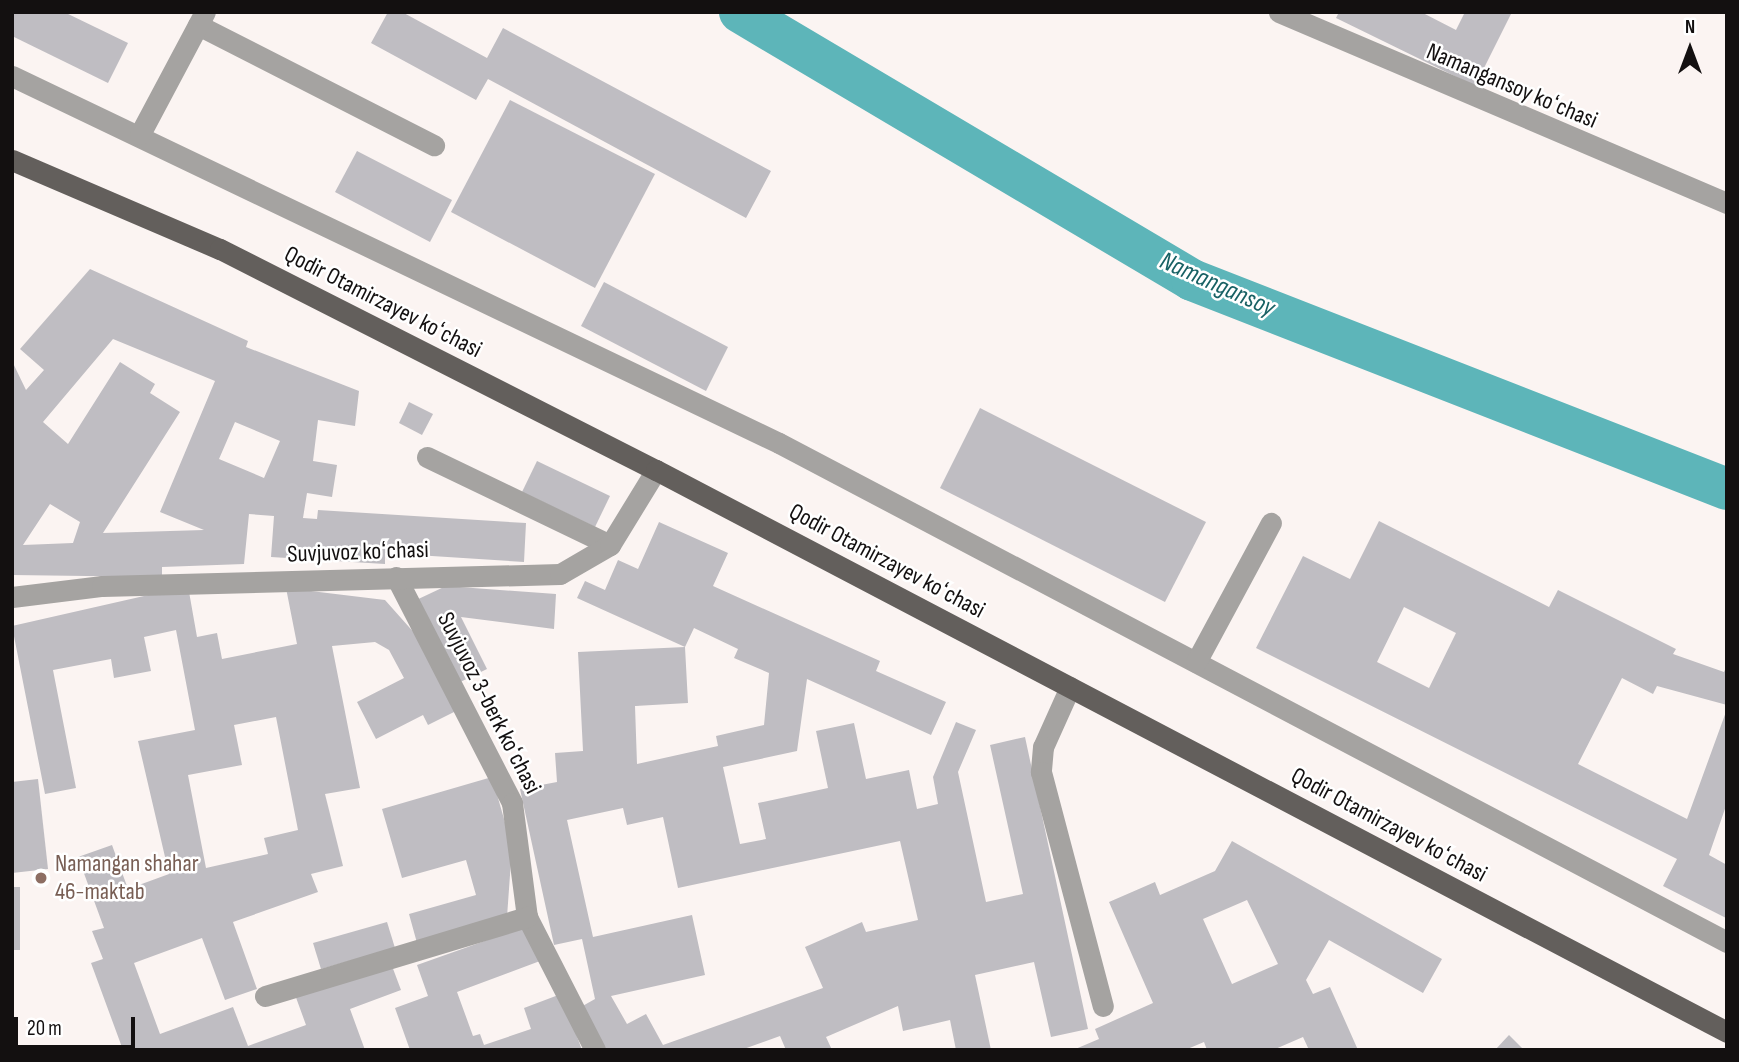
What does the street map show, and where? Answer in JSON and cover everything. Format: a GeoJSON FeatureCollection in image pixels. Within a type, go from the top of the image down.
{"type":"FeatureCollection","features":[{"type":"Feature","properties":{"kind":"main road","name":"Qodir Otamirzayev koʻchasi"},"geometry":{"type":"LineString","coordinates":[[12,160],[220,248],[656,470],[1727,1032]]}},
{"type":"Feature","properties":{"kind":"street","name":"Namangansoy koʻchasi"},"geometry":{"type":"LineString","coordinates":[[1279,12],[1727,203]]}},
{"type":"Feature","properties":{"kind":"street"},"geometry":{"type":"LineString","coordinates":[[140,134],[202,19],[434,145]]}},
{"type":"Feature","properties":{"kind":"street"},"geometry":{"type":"LineString","coordinates":[[12,76],[140,134],[779,443],[1727,942]]}},
{"type":"Feature","properties":{"kind":"street"},"geometry":{"type":"LineString","coordinates":[[426,457],[610,545]]}},
{"type":"Feature","properties":{"kind":"street","name":"Suvjuvoz koʻchasi"},"geometry":{"type":"LineString","coordinates":[[12,597],[102,586],[560,574],[610,545],[656,470]]}},
{"type":"Feature","properties":{"kind":"street"},"geometry":{"type":"LineString","coordinates":[[1196,662],[1271,523]]}},
{"type":"Feature","properties":{"kind":"street","name":"Suvjuvoz 3-berk koʻchasi"},"geometry":{"type":"LineString","coordinates":[[396,578],[512,803],[527,917],[595,1050]]}},
{"type":"Feature","properties":{"kind":"street"},"geometry":{"type":"LineString","coordinates":[[1070,687],[1043,747],[1041,772],[1103,1006]]}},
{"type":"Feature","properties":{"kind":"street"},"geometry":{"type":"LineString","coordinates":[[265,996],[527,917]]}},
{"type":"Feature","properties":{"kind":"building"},"geometry":{"type":"Polygon","coordinates":[[[12,12],[64,12],[128,43],[108,83],[12,36],[12,12]]]}},
{"type":"Feature","properties":{"kind":"building"},"geometry":{"type":"Polygon","coordinates":[[[388,12],[402,12],[487,58],[503,28],[771,171],[746,218],[488,79],[476,100],[371,43],[388,12]]]}},
{"type":"Feature","properties":{"kind":"building"},"geometry":{"type":"Polygon","coordinates":[[[1339,12],[1421,12],[1456,30],[1465,12],[1512,12],[1475,86],[1336,18],[1339,12]]]}},
{"type":"Feature","properties":{"kind":"building"},"geometry":{"type":"Polygon","coordinates":[[[510,100],[655,174],[595,288],[451,212],[510,100]]]}},
{"type":"Feature","properties":{"kind":"building"},"geometry":{"type":"Polygon","coordinates":[[[357,151],[452,200],[430,242],[335,192],[357,151]]]}},
{"type":"Feature","properties":{"kind":"building"},"geometry":{"type":"Polygon","coordinates":[[[90,269],[248,341],[246,347],[359,391],[355,426],[318,420],[313,461],[337,465],[332,497],[307,493],[303,518],[317,519],[318,510],[526,523],[524,562],[385,553],[385,564],[271,557],[274,516],[249,514],[244,564],[162,567],[162,577],[12,575],[12,361],[26,390],[44,370],[20,349],[90,269]],[[113,339],[43,422],[68,444],[120,362],[155,384],[150,393],[180,412],[103,533],[204,530],[160,512],[215,381],[113,339]],[[235,422],[219,459],[264,478],[280,441],[235,422]],[[50,504],[23,545],[73,543],[80,522],[50,504]]]}},
{"type":"Feature","properties":{"kind":"building"},"geometry":{"type":"Polygon","coordinates":[[[604,282],[728,347],[706,391],[581,326],[604,282]]]}},
{"type":"Feature","properties":{"kind":"building"},"geometry":{"type":"Polygon","coordinates":[[[409,402],[433,414],[422,435],[399,423],[409,402]]]}},
{"type":"Feature","properties":{"kind":"building"},"geometry":{"type":"Polygon","coordinates":[[[980,408],[1206,522],[1165,602],[940,488],[980,408]]]}},
{"type":"Feature","properties":{"kind":"building"},"geometry":{"type":"Polygon","coordinates":[[[537,461],[610,496],[595,527],[522,492],[537,461]]]}},
{"type":"Feature","properties":{"kind":"building"},"geometry":{"type":"Polygon","coordinates":[[[1379,521],[1549,607],[1558,590],[1676,649],[1673,654],[1724,672],[1727,665],[1727,705],[1657,686],[1653,694],[1622,678],[1578,764],[1687,819],[1727,709],[1727,803],[1709,855],[1727,865],[1726,918],[1663,886],[1677,859],[1256,648],[1303,556],[1350,579],[1379,521]],[[1404,607],[1377,662],[1429,688],[1456,633],[1404,607]]]}},
{"type":"Feature","properties":{"kind":"building"},"geometry":{"type":"Polygon","coordinates":[[[659,522],[728,553],[713,586],[880,661],[876,671],[946,702],[931,735],[807,679],[797,751],[723,767],[740,844],[766,839],[758,803],[828,788],[816,731],[854,723],[866,779],[909,770],[917,809],[938,804],[933,777],[956,722],[976,730],[958,772],[986,902],[1023,894],[990,745],[1025,737],[1088,1029],[1051,1037],[1034,962],[975,975],[991,1050],[956,1050],[950,1020],[903,1031],[898,1006],[826,1037],[832,1050],[786,1050],[780,1036],[741,1050],[602,1050],[579,1008],[595,999],[582,939],[554,945],[520,789],[557,782],[555,753],[583,751],[578,652],[685,647],[577,598],[585,581],[605,590],[618,560],[638,569],[659,522]],[[694,628],[685,647],[688,703],[635,706],[637,764],[718,746],[716,736],[764,725],[769,673],[734,658],[738,649],[694,628]],[[623,808],[567,820],[593,937],[692,915],[705,975],[611,996],[627,1024],[646,1014],[663,1045],[823,988],[805,947],[862,922],[866,932],[918,920],[900,841],[678,888],[663,817],[627,825],[623,808]]]}},
{"type":"Feature","properties":{"kind":"building"},"geometry":{"type":"Polygon","coordinates":[[[188,586],[197,637],[217,633],[222,659],[297,644],[286,588],[385,600],[417,636],[456,711],[428,725],[423,715],[376,739],[357,702],[404,678],[389,650],[375,642],[332,646],[360,788],[325,794],[343,866],[311,874],[318,892],[233,922],[257,989],[225,1000],[202,938],[134,963],[160,1034],[233,1007],[248,1046],[306,1025],[294,992],[389,958],[401,990],[350,1009],[365,1050],[123,1050],[91,963],[103,959],[92,931],[104,928],[78,857],[112,845],[128,889],[169,874],[138,741],[195,730],[176,630],[144,637],[151,671],[114,678],[111,659],[53,670],[76,788],[45,794],[12,626],[188,586]],[[276,717],[234,725],[242,765],[188,775],[206,868],[268,854],[264,838],[298,830],[276,717]]]}},
{"type":"Feature","properties":{"kind":"building"},"geometry":{"type":"Polygon","coordinates":[[[446,586],[556,594],[554,629],[461,617],[487,669],[452,686],[412,602],[446,586]]]}},
{"type":"Feature","properties":{"kind":"building"},"geometry":{"type":"Polygon","coordinates":[[[492,777],[512,847],[507,917],[417,943],[409,914],[476,895],[466,860],[402,878],[382,809],[492,777]]]}},
{"type":"Feature","properties":{"kind":"building"},"geometry":{"type":"Polygon","coordinates":[[[38,779],[48,869],[12,873],[12,782],[38,779]]]}},
{"type":"Feature","properties":{"kind":"building"},"geometry":{"type":"Polygon","coordinates":[[[1232,841],[1442,959],[1423,993],[1329,940],[1306,980],[1313,994],[1330,987],[1358,1050],[1309,1050],[1303,1037],[1273,1050],[1207,1050],[1204,1042],[1185,1050],[1073,1050],[1099,1039],[1095,1029],[1153,1003],[1109,902],[1155,882],[1160,895],[1215,871],[1232,841]],[[1247,900],[1203,919],[1232,984],[1278,964],[1247,900]]]}},
{"type":"Feature","properties":{"kind":"building"},"geometry":{"type":"Polygon","coordinates":[[[12,887],[20,887],[20,950],[12,950],[12,887]]]}},
{"type":"Feature","properties":{"kind":"building"},"geometry":{"type":"Polygon","coordinates":[[[387,922],[395,948],[321,969],[313,943],[387,922]]]}},
{"type":"Feature","properties":{"kind":"building"},"geometry":{"type":"Polygon","coordinates":[[[527,926],[540,961],[457,992],[473,1036],[480,1034],[484,1045],[531,1029],[524,1008],[561,994],[582,1050],[410,1050],[395,1008],[428,996],[417,965],[527,926]]]}},
{"type":"Feature","properties":{"kind":"building"},"geometry":{"type":"Polygon","coordinates":[[[1509,1035],[1524,1050],[1495,1050],[1509,1035]]]}},
{"type":"Feature","properties":{"kind":"waterway","name":"Namangansoy"},"geometry":{"type":"LineString","coordinates":[[740,12],[1192,280],[1727,489]]}},
{"type":"Feature","properties":{"kind":"place","name":"Namangan shahar 46-maktab"},"geometry":{"type":"Point","coordinates":[41,878]}}]}
